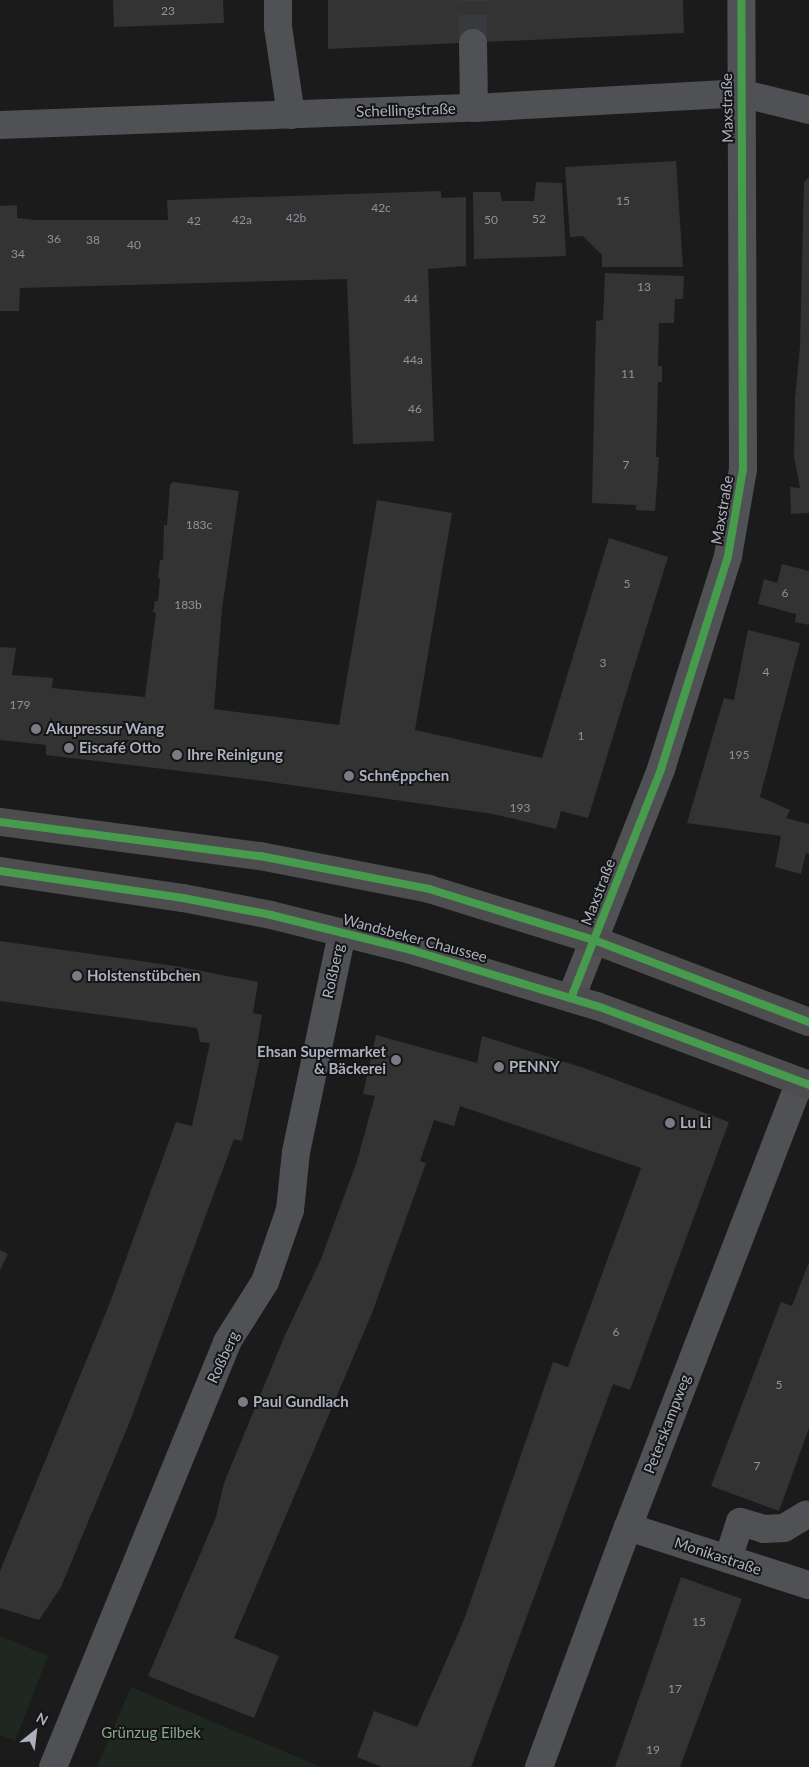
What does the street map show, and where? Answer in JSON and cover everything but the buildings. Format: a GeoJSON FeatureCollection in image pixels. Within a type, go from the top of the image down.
{"type":"FeatureCollection","features":[{"type":"Feature","properties":{"kind":"main road"},"geometry":{"type":"LineString","coordinates":[[0,822],[331,867],[429,889],[594,940],[809,1022]]}},
{"type":"Feature","properties":{"kind":"main road","name":"Wandsbeker Chaussee"},"geometry":{"type":"LineString","coordinates":[[0,871],[183,898],[342,933],[502,975],[688,1038],[804,1084]]}},
{"type":"Feature","properties":{"kind":"street"},"geometry":{"type":"LineString","coordinates":[[278,0],[278,27],[291,114]]}},
{"type":"Feature","properties":{"kind":"street","name":"Maxstraße"},"geometry":{"type":"LineString","coordinates":[[571,998],[664,759],[728,556],[742,479],[741,0]]}},
{"type":"Feature","properties":{"kind":"street"},"geometry":{"type":"LineString","coordinates":[[473,43],[474,108]]}},
{"type":"Feature","properties":{"kind":"street","name":"Schellingstraße"},"geometry":{"type":"LineString","coordinates":[[0,125],[474,108],[740,93],[809,110]]}},
{"type":"Feature","properties":{"kind":"street","name":"Roßberg"},"geometry":{"type":"LineString","coordinates":[[53,1767],[227,1342],[265,1282],[281,1237],[290,1210],[296,1152],[342,933]]}},
{"type":"Feature","properties":{"kind":"street","name":"Peterskampweg"},"geometry":{"type":"LineString","coordinates":[[539,1767],[628,1527],[804,1084]]}},
{"type":"Feature","properties":{"kind":"street"},"geometry":{"type":"LineString","coordinates":[[728,1559],[740,1522],[764,1529],[784,1528],[806,1515]]}},
{"type":"Feature","properties":{"kind":"street","name":"Monikastraße"},"geometry":{"type":"LineString","coordinates":[[628,1527],[809,1584]]}},
{"type":"Feature","properties":{"kind":"green space"},"geometry":{"type":"Polygon","coordinates":[[[0,1636],[48,1656],[15,1741],[0,1735],[0,1636]]]}},
{"type":"Feature","properties":{"kind":"green space","name":"Grünzug Eilbek"},"geometry":{"type":"Polygon","coordinates":[[[131,1687],[321,1767],[97,1767],[131,1687]]]}},
{"type":"Feature","properties":{"kind":"tunnel"},"geometry":{"type":"LineString","coordinates":[[473,0],[473,43]]}},
{"type":"Feature","properties":{"kind":"cycle path"},"geometry":{"type":"LineString","coordinates":[[571,998],[661,769],[728,556],[743,469],[741,0]]}},
{"type":"Feature","properties":{"kind":"cycle path"},"geometry":{"type":"LineString","coordinates":[[0,822],[260,856],[429,889],[594,940],[809,1022]]}},
{"type":"Feature","properties":{"kind":"cycle path"},"geometry":{"type":"LineString","coordinates":[[0,871],[183,898],[271,915],[411,950],[597,1006],[809,1085]]}},
{"type":"Feature","properties":{"kind":"place","name":"Akupressur Wang"},"geometry":{"type":"Point","coordinates":[36,729]}},
{"type":"Feature","properties":{"kind":"place","name":"Eiscafé Otto"},"geometry":{"type":"Point","coordinates":[69,748]}},
{"type":"Feature","properties":{"kind":"place","name":"Ihre Reinigung"},"geometry":{"type":"Point","coordinates":[177,755]}},
{"type":"Feature","properties":{"kind":"place","name":"Schn€ppchen"},"geometry":{"type":"Point","coordinates":[349,776]}},
{"type":"Feature","properties":{"kind":"place","name":"Holstenstübchen"},"geometry":{"type":"Point","coordinates":[77,976]}},
{"type":"Feature","properties":{"kind":"place","name":"Ehsan Supermarket & Bäckerei"},"geometry":{"type":"Point","coordinates":[396,1060]}},
{"type":"Feature","properties":{"kind":"place","name":"PENNY"},"geometry":{"type":"Point","coordinates":[499,1067]}},
{"type":"Feature","properties":{"kind":"place","name":"Lu Li"},"geometry":{"type":"Point","coordinates":[670,1123]}},
{"type":"Feature","properties":{"kind":"place","name":"Paul Gundlach"},"geometry":{"type":"Point","coordinates":[243,1402]}}]}
